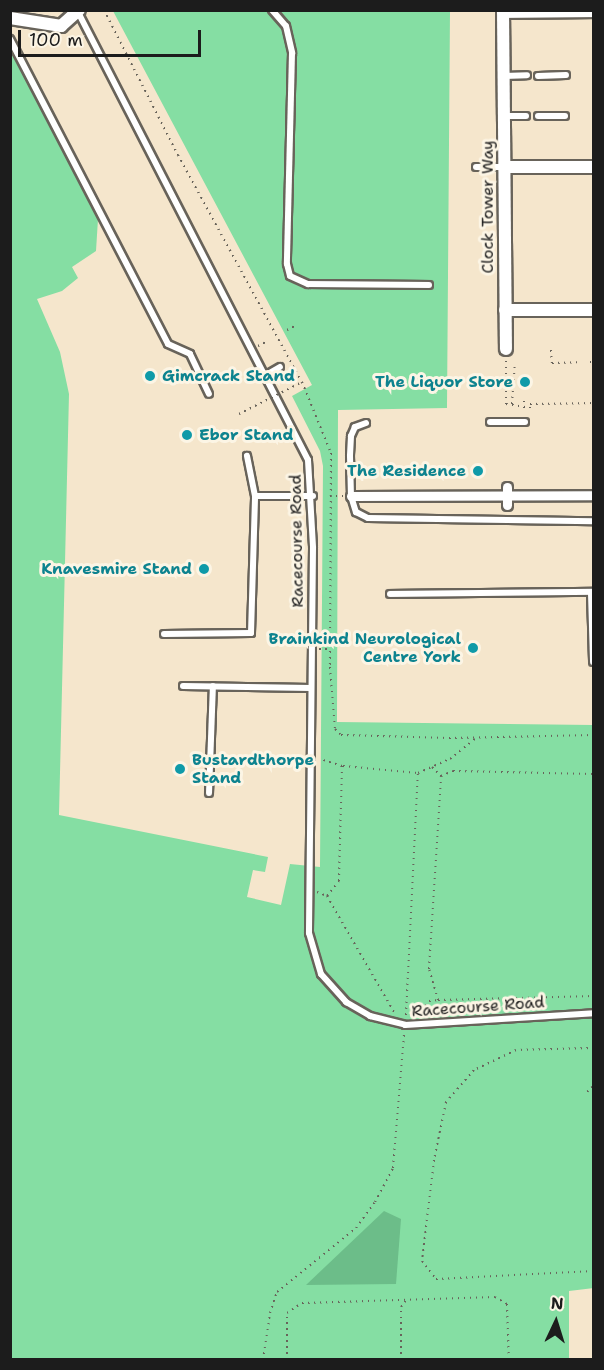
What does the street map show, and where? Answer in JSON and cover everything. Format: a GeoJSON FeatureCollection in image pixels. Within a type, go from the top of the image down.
{"type":"FeatureCollection","features":[{"type":"Feature","properties":{"kind":"street"},"geometry":{"type":"LineString","coordinates":[[503,11],[594,11]]}},
{"type":"Feature","properties":{"kind":"street","name":"Clock Tower Way"},"geometry":{"type":"LineString","coordinates":[[503,11],[506,349]]}},
{"type":"Feature","properties":{"kind":"street"},"geometry":{"type":"LineString","coordinates":[[10,18],[61,26],[79,12]]}},
{"type":"Feature","properties":{"kind":"street"},"geometry":{"type":"LineString","coordinates":[[505,167],[594,167]]}},
{"type":"Feature","properties":{"kind":"street"},"geometry":{"type":"LineString","coordinates":[[506,310],[594,310]]}},
{"type":"Feature","properties":{"kind":"street"},"geometry":{"type":"LineString","coordinates":[[351,496],[594,495]]}},
{"type":"Feature","properties":{"kind":"lane"},"geometry":{"type":"LineString","coordinates":[[272,10],[286,26],[292,53],[287,264],[291,276],[308,284],[429,285]]}},
{"type":"Feature","properties":{"kind":"lane","name":"Racecourse Road"},"geometry":{"type":"LineString","coordinates":[[79,12],[308,460],[313,496],[309,933],[321,974],[346,1002],[390,1023],[417,1025],[594,1013]]}},
{"type":"Feature","properties":{"kind":"lane"},"geometry":{"type":"LineString","coordinates":[[10,39],[168,344],[190,354],[209,394]]}},
{"type":"Feature","properties":{"kind":"lane"},"geometry":{"type":"LineString","coordinates":[[504,75],[526,75]]}},
{"type":"Feature","properties":{"kind":"lane"},"geometry":{"type":"LineString","coordinates":[[538,76],[566,75]]}},
{"type":"Feature","properties":{"kind":"lane"},"geometry":{"type":"LineString","coordinates":[[504,116],[526,116]]}},
{"type":"Feature","properties":{"kind":"lane"},"geometry":{"type":"LineString","coordinates":[[538,116],[566,116]]}},
{"type":"Feature","properties":{"kind":"lane"},"geometry":{"type":"LineString","coordinates":[[476,167],[505,167]]}},
{"type":"Feature","properties":{"kind":"lane"},"geometry":{"type":"LineString","coordinates":[[266,375],[280,367]]}},
{"type":"Feature","properties":{"kind":"lane"},"geometry":{"type":"LineString","coordinates":[[490,422],[525,422]]}},
{"type":"Feature","properties":{"kind":"lane"},"geometry":{"type":"LineString","coordinates":[[366,423],[355,427],[351,436],[351,496],[356,512],[368,518],[594,521]]}},
{"type":"Feature","properties":{"kind":"lane"},"geometry":{"type":"LineString","coordinates":[[164,634],[251,633],[255,496],[247,456]]}},
{"type":"Feature","properties":{"kind":"lane"},"geometry":{"type":"LineString","coordinates":[[255,496],[313,496]]}},
{"type":"Feature","properties":{"kind":"lane"},"geometry":{"type":"LineString","coordinates":[[390,594],[592,592],[593,662]]}},
{"type":"Feature","properties":{"kind":"lane"},"geometry":{"type":"LineString","coordinates":[[183,686],[310,688]]}},
{"type":"Feature","properties":{"kind":"lane"},"geometry":{"type":"LineString","coordinates":[[209,793],[213,686]]}},
{"type":"Feature","properties":{"kind":"path"},"geometry":{"type":"LineString","coordinates":[[104,10],[193,185],[302,382],[331,453],[330,667],[335,729],[341,735],[477,738],[594,735]]}},
{"type":"Feature","properties":{"kind":"path"},"geometry":{"type":"LineString","coordinates":[[287,330],[297,325]]}},
{"type":"Feature","properties":{"kind":"path"},"geometry":{"type":"LineString","coordinates":[[253,349],[268,340]]}},
{"type":"Feature","properties":{"kind":"path"},"geometry":{"type":"LineString","coordinates":[[506,349],[506,404],[530,408],[530,404],[594,403]]}},
{"type":"Feature","properties":{"kind":"path"},"geometry":{"type":"LineString","coordinates":[[552,350],[552,363],[577,363]]}},
{"type":"Feature","properties":{"kind":"path"},"geometry":{"type":"LineString","coordinates":[[512,404],[515,366]]}},
{"type":"Feature","properties":{"kind":"path"},"geometry":{"type":"LineString","coordinates":[[239,414],[302,382]]}},
{"type":"Feature","properties":{"kind":"path"},"geometry":{"type":"LineString","coordinates":[[524,398],[524,408]]}},
{"type":"Feature","properties":{"kind":"path"},"geometry":{"type":"LineString","coordinates":[[330,496],[338,496]]}},
{"type":"Feature","properties":{"kind":"path"},"geometry":{"type":"LineString","coordinates":[[309,756],[342,766],[418,773],[432,767],[477,738]]}},
{"type":"Feature","properties":{"kind":"path"},"geometry":{"type":"LineString","coordinates":[[327,896],[339,881],[342,766]]}},
{"type":"Feature","properties":{"kind":"path"},"geometry":{"type":"LineString","coordinates":[[432,767],[441,777],[429,969],[438,1000]]}},
{"type":"Feature","properties":{"kind":"path"},"geometry":{"type":"LineString","coordinates":[[441,777],[453,771],[594,774]]}},
{"type":"Feature","properties":{"kind":"path"},"geometry":{"type":"LineString","coordinates":[[263,1359],[270,1313],[278,1293],[356,1228],[375,1202],[393,1168],[405,1025],[418,773]]}},
{"type":"Feature","properties":{"kind":"path"},"geometry":{"type":"LineString","coordinates":[[311,890],[327,896],[395,1013],[390,1023]]}},
{"type":"Feature","properties":{"kind":"path"},"geometry":{"type":"LineString","coordinates":[[417,1025],[420,1009],[438,1000],[594,996]]}},
{"type":"Feature","properties":{"kind":"path"},"geometry":{"type":"LineString","coordinates":[[594,1048],[516,1050],[474,1070],[446,1102],[434,1160],[422,1261],[436,1279],[594,1271]]}},
{"type":"Feature","properties":{"kind":"path"},"geometry":{"type":"LineString","coordinates":[[587,1092],[594,1084]]}},
{"type":"Feature","properties":{"kind":"path"},"geometry":{"type":"LineString","coordinates":[[287,1359],[287,1313],[292,1306],[302,1302],[502,1298],[510,1320],[509,1359]]}},
{"type":"Feature","properties":{"kind":"path"},"geometry":{"type":"LineString","coordinates":[[401,1359],[401,1307],[407,1299]]}},
{"type":"Feature","properties":{"kind":"green space"},"geometry":{"type":"Polygon","coordinates":[[[113,11],[450,11],[447,408],[338,410],[337,722],[593,725],[594,1288],[569,1291],[569,1359],[11,1359],[10,44],[98,219],[96,251],[72,267],[78,278],[62,291],[37,299],[60,352],[69,394],[59,815],[268,857],[265,872],[253,870],[247,897],[281,905],[290,864],[320,867],[323,466],[320,451],[292,396],[312,385],[113,11]]]}},
{"type":"Feature","properties":{"kind":"green space"},"geometry":{"type":"Polygon","coordinates":[[[384,1211],[401,1219],[396,1284],[306,1285],[384,1211]]]}},
{"type":"Feature","properties":{"kind":"place","name":"Gimcrack Stand"},"geometry":{"type":"Point","coordinates":[150,376]}},
{"type":"Feature","properties":{"kind":"place","name":"The Liquor Store"},"geometry":{"type":"Point","coordinates":[525,382]}},
{"type":"Feature","properties":{"kind":"place","name":"Ebor Stand"},"geometry":{"type":"Point","coordinates":[187,435]}},
{"type":"Feature","properties":{"kind":"place","name":"The Residence"},"geometry":{"type":"Point","coordinates":[478,471]}},
{"type":"Feature","properties":{"kind":"place","name":"Knavesmire Stand"},"geometry":{"type":"Point","coordinates":[204,569]}},
{"type":"Feature","properties":{"kind":"place","name":"Brainkind Neurological Centre York"},"geometry":{"type":"Point","coordinates":[473,648]}},
{"type":"Feature","properties":{"kind":"place","name":"Bustardthorpe Stand"},"geometry":{"type":"Point","coordinates":[180,769]}}]}
